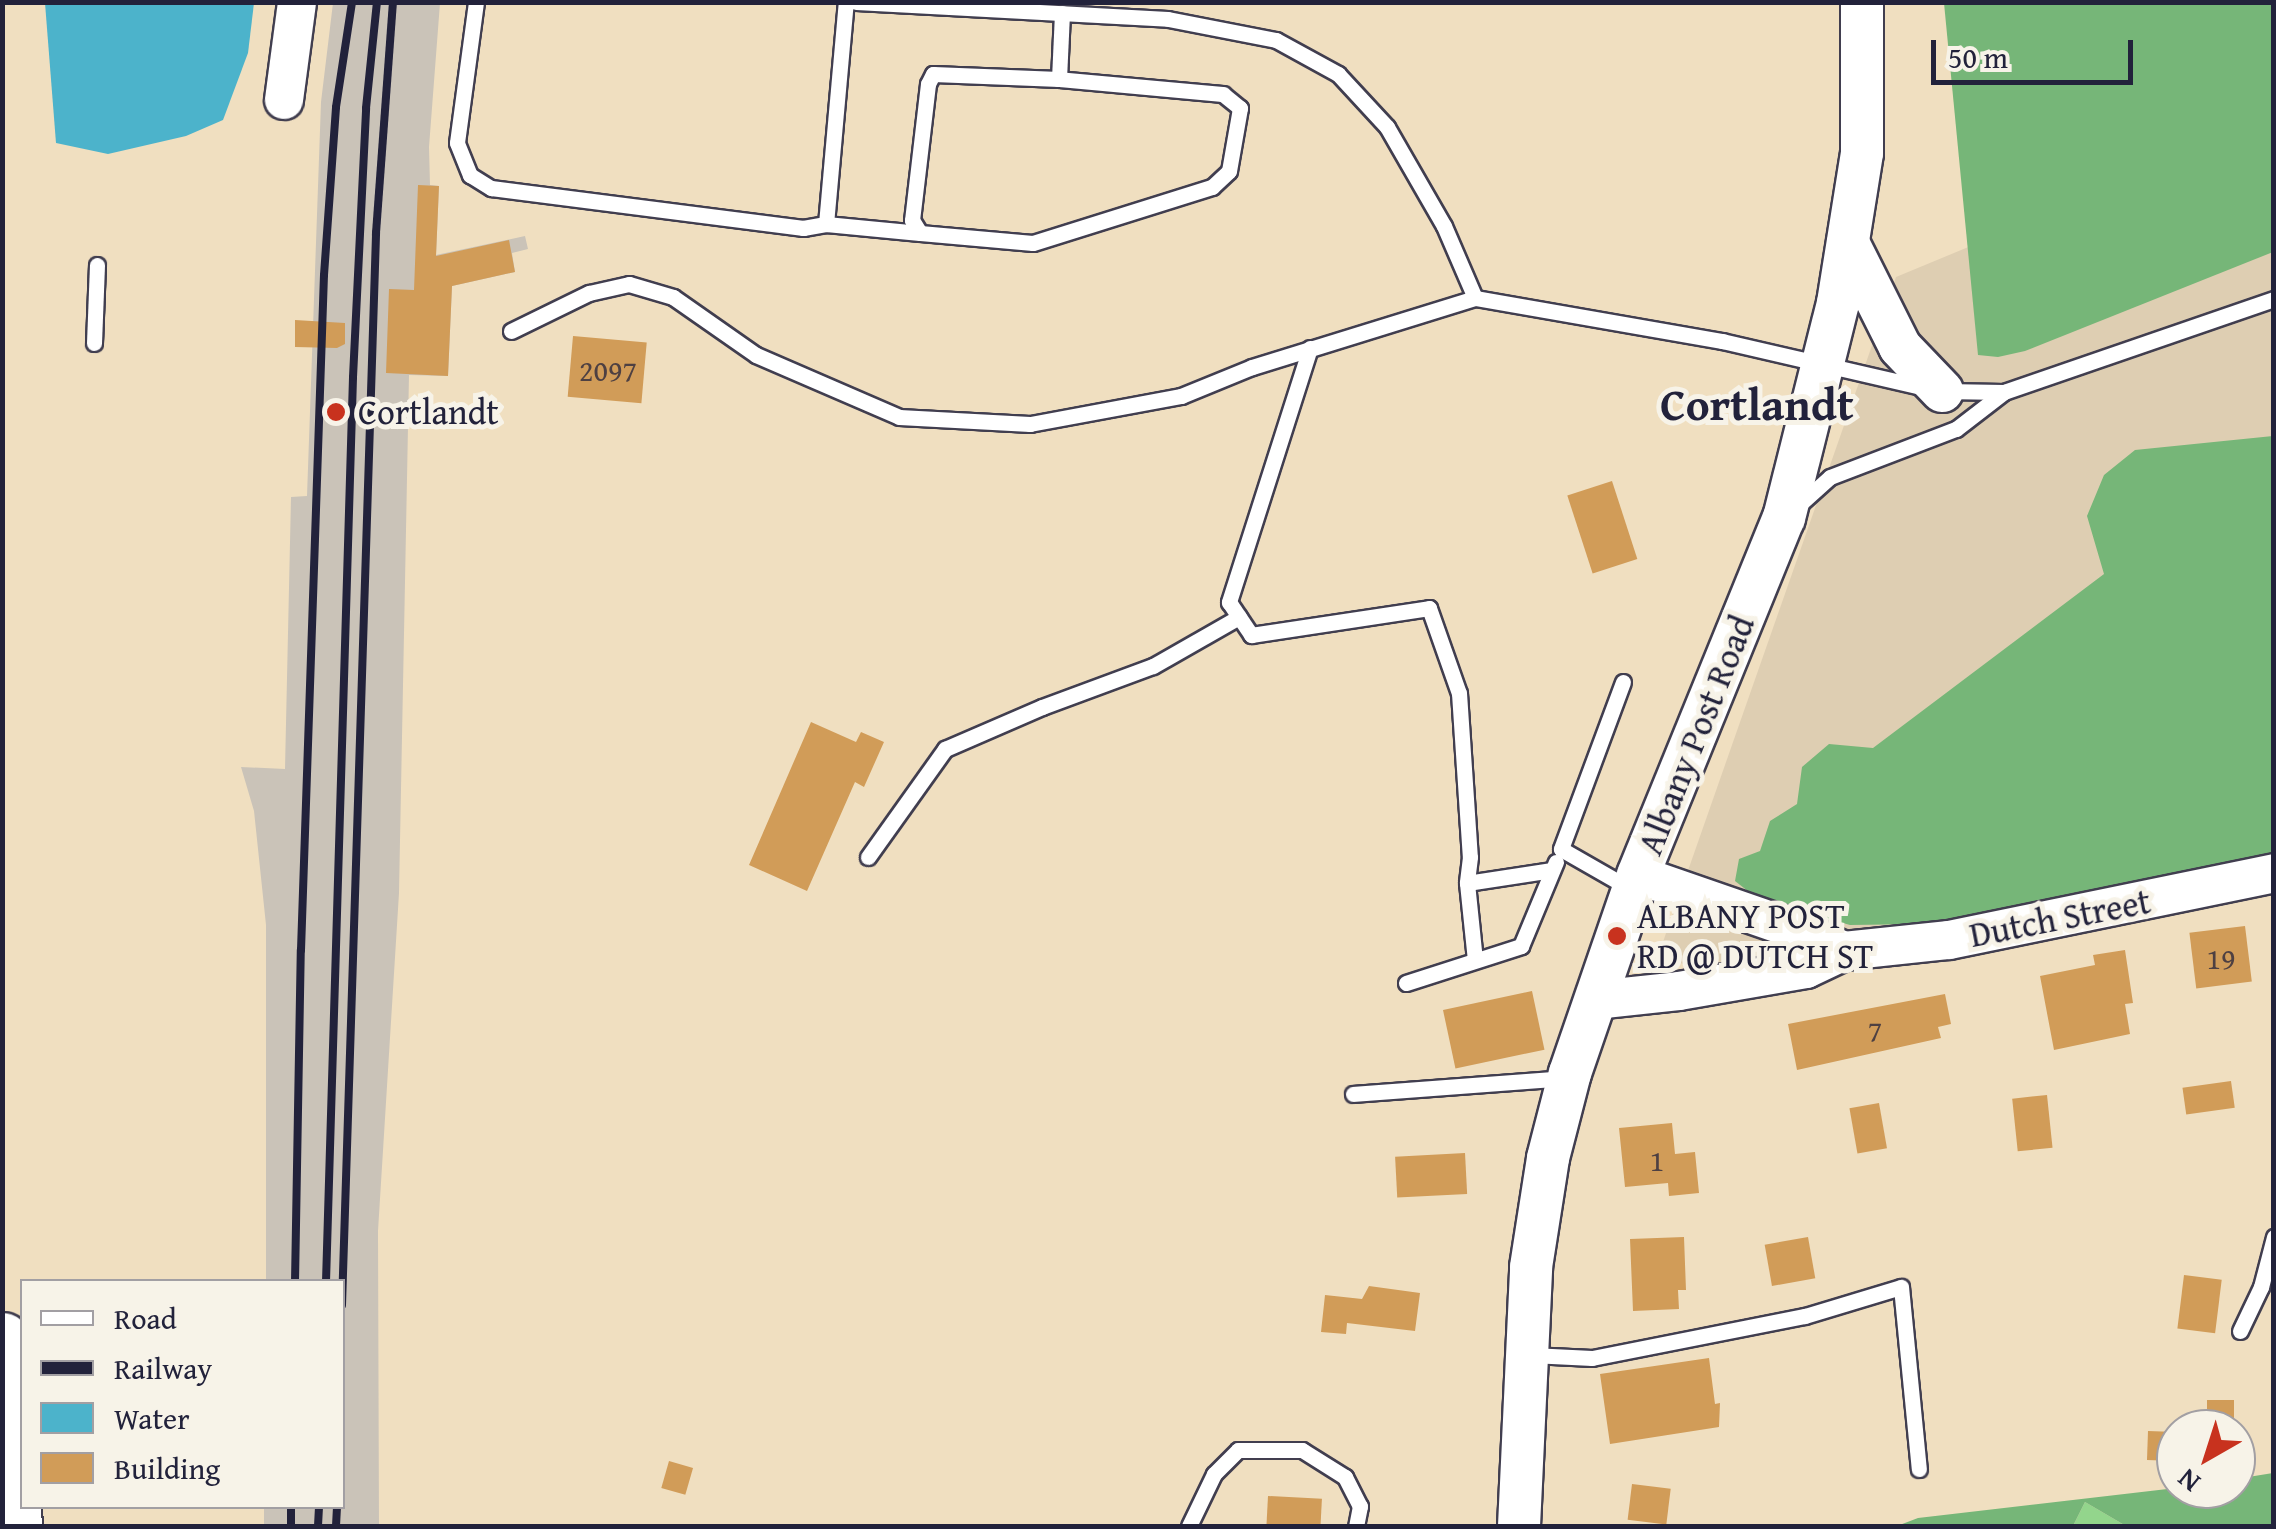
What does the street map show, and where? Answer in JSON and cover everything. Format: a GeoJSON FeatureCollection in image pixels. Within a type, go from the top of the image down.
{"type":"FeatureCollection","features":[{"type":"Feature","properties":{"kind":"highway"},"geometry":{"type":"LineString","coordinates":[[2,1340],[14,1526]]}},
{"type":"Feature","properties":{"kind":"main road","name":"Albany Post Road"},"geometry":{"type":"LineString","coordinates":[[1519,1526],[1531,1268],[1548,1158],[1569,1077],[1635,882],[1784,518],[1824,368],[1862,153],[1862,2]]}},
{"type":"Feature","properties":{"kind":"main road"},"geometry":{"type":"LineString","coordinates":[[1848,243],[1900,347],[1942,391]]}},
{"type":"Feature","properties":{"kind":"street"},"geometry":{"type":"LineString","coordinates":[[284,100],[297,2]]}},
{"type":"Feature","properties":{"kind":"street","name":"Dutch Street"},"geometry":{"type":"LineString","coordinates":[[1596,1000],[1678,992],[1806,968],[1844,952],[1949,940],[2274,873]]}},
{"type":"Feature","properties":{"kind":"street"},"geometry":{"type":"LineString","coordinates":[[1635,882],[1803,932],[1844,952]]}},
{"type":"Feature","properties":{"kind":"lane"},"geometry":{"type":"LineString","coordinates":[[476,2],[458,143],[470,175],[491,188],[803,228],[826,224],[920,233],[1032,243],[1212,188],[1228,171],[1240,108],[1223,94],[1058,78],[933,74],[928,84],[912,220],[920,233]]}},
{"type":"Feature","properties":{"kind":"lane"},"geometry":{"type":"LineString","coordinates":[[826,224],[846,2]]}},
{"type":"Feature","properties":{"kind":"lane"},"geometry":{"type":"LineString","coordinates":[[856,2],[1168,18],[1276,40],[1338,74],[1387,126],[1444,226],[1475,298]]}},
{"type":"Feature","properties":{"kind":"lane"},"geometry":{"type":"LineString","coordinates":[[1058,78],[1062,13]]}},
{"type":"Feature","properties":{"kind":"lane"},"geometry":{"type":"LineString","coordinates":[[94,343],[97,265]]}},
{"type":"Feature","properties":{"kind":"lane"},"geometry":{"type":"LineString","coordinates":[[511,331],[589,294],[629,284],[673,297],[756,356],[899,417],[1030,424],[1181,396],[1310,348],[1475,298],[1722,341],[1824,368],[1942,391],[2004,392]]}},
{"type":"Feature","properties":{"kind":"lane"},"geometry":{"type":"LineString","coordinates":[[1784,518],[1830,477],[1956,429],[2004,392],[2274,299]]}},
{"type":"Feature","properties":{"kind":"lane"},"geometry":{"type":"LineString","coordinates":[[1310,348],[1228,602],[1250,635],[1430,608],[1459,693],[1470,856],[1467,883],[1475,960]]}},
{"type":"Feature","properties":{"kind":"lane"},"geometry":{"type":"LineString","coordinates":[[868,857],[945,750],[1042,706],[1153,666],[1239,617]]}},
{"type":"Feature","properties":{"kind":"lane"},"geometry":{"type":"LineString","coordinates":[[1406,983],[1520,946],[1624,682]]}},
{"type":"Feature","properties":{"kind":"lane"},"geometry":{"type":"LineString","coordinates":[[1561,850],[1635,882]]}},
{"type":"Feature","properties":{"kind":"lane"},"geometry":{"type":"LineString","coordinates":[[1467,883],[1552,870]]}},
{"type":"Feature","properties":{"kind":"lane"},"geometry":{"type":"LineString","coordinates":[[1353,1094],[1569,1077]]}},
{"type":"Feature","properties":{"kind":"lane"},"geometry":{"type":"LineString","coordinates":[[2240,1330],[2261,1287],[2274,1237]]}},
{"type":"Feature","properties":{"kind":"lane"},"geometry":{"type":"LineString","coordinates":[[1527,1354],[1592,1358],[1805,1316],[1901,1288],[1919,1469]]}},
{"type":"Feature","properties":{"kind":"lane"},"geometry":{"type":"LineString","coordinates":[[1189,1526],[1214,1474],[1238,1450],[1302,1450],[1345,1477],[1360,1506],[1356,1526]]}},
{"type":"Feature","properties":{"kind":"shaded area"},"geometry":{"type":"Polygon","coordinates":[[[333,3],[440,3],[429,147],[430,185],[439,186],[436,255],[525,236],[528,249],[512,253],[515,272],[452,286],[448,376],[409,375],[399,893],[378,1231],[379,1526],[264,1526],[264,1509],[345,1509],[345,1279],[266,1279],[266,925],[254,811],[241,767],[285,769],[291,497],[307,496],[321,102],[333,3]]]}},
{"type":"Feature","properties":{"kind":"shaded area"},"geometry":{"type":"Polygon","coordinates":[[[2273,150],[2273,843],[1707,968],[1657,959],[1896,277],[2164,166],[2273,150]]]}},
{"type":"Feature","properties":{"kind":"green space"},"geometry":{"type":"Polygon","coordinates":[[[1944,3],[2273,3],[2273,252],[2025,351],[1998,357],[1978,355],[1944,3]]]}},
{"type":"Feature","properties":{"kind":"green space"},"geometry":{"type":"Polygon","coordinates":[[[2273,436],[2273,853],[1927,924],[1850,925],[1758,899],[1735,881],[1739,859],[1760,851],[1770,821],[1797,804],[1802,767],[1829,744],[1873,748],[2104,574],[2087,516],[2104,475],[2135,450],[2273,436]]]}},
{"type":"Feature","properties":{"kind":"green space"},"geometry":{"type":"Polygon","coordinates":[[[2273,1473],[2273,1526],[2126,1526],[2085,1502],[2073,1526],[1897,1526],[1918,1518],[2156,1490],[2156,1509],[2256,1509],[2256,1476],[2273,1473]]]}},
{"type":"Feature","properties":{"kind":"green space"},"geometry":{"type":"Polygon","coordinates":[[[2085,1502],[2126,1526],[2073,1526],[2085,1502]]]}},
{"type":"Feature","properties":{"kind":"water"},"geometry":{"type":"Polygon","coordinates":[[[45,3],[254,3],[248,53],[223,120],[186,136],[108,154],[56,143],[45,3]]]}},
{"type":"Feature","properties":{"kind":"building","name":"Cortlandt"},"geometry":{"type":"Polygon","coordinates":[[[418,185],[439,186],[436,256],[509,240],[515,272],[452,286],[448,376],[386,373],[389,289],[414,290],[418,185]]]}},
{"type":"Feature","properties":{"kind":"building"},"geometry":{"type":"Polygon","coordinates":[[[295,320],[345,323],[345,344],[337,348],[295,347],[295,320]]]}},
{"type":"Feature","properties":{"kind":"building"},"geometry":{"type":"Polygon","coordinates":[[[573,336],[647,342],[641,403],[568,397],[573,336]]]}},
{"type":"Feature","properties":{"kind":"building"},"geometry":{"type":"Polygon","coordinates":[[[1612,481],[1637,559],[1593,574],[1567,496],[1612,481]]]}},
{"type":"Feature","properties":{"kind":"building"},"geometry":{"type":"Polygon","coordinates":[[[811,722],[856,742],[861,732],[884,742],[864,787],[855,782],[807,891],[749,865],[811,722]]]}},
{"type":"Feature","properties":{"kind":"building"},"geometry":{"type":"Polygon","coordinates":[[[2245,926],[2252,982],[2196,988],[2189,933],[2245,926]]]}},
{"type":"Feature","properties":{"kind":"building"},"geometry":{"type":"Polygon","coordinates":[[[2125,950],[2133,1003],[2125,1004],[2130,1034],[2054,1050],[2040,976],[2095,965],[2093,955],[2125,950]]]}},
{"type":"Feature","properties":{"kind":"building"},"geometry":{"type":"Polygon","coordinates":[[[1532,991],[1544,1050],[1455,1069],[1443,1010],[1532,991]]]}},
{"type":"Feature","properties":{"kind":"building"},"geometry":{"type":"Polygon","coordinates":[[[1945,994],[1951,1024],[1938,1027],[1941,1038],[1797,1070],[1788,1024],[1945,994]]]}},
{"type":"Feature","properties":{"kind":"building"},"geometry":{"type":"Polygon","coordinates":[[[2231,1081],[2235,1108],[2186,1115],[2182,1088],[2231,1081]]]}},
{"type":"Feature","properties":{"kind":"building"},"geometry":{"type":"Polygon","coordinates":[[[2047,1095],[2053,1148],[2018,1151],[2012,1099],[2047,1095]]]}},
{"type":"Feature","properties":{"kind":"building"},"geometry":{"type":"Polygon","coordinates":[[[1879,1103],[1887,1148],[1857,1154],[1849,1108],[1879,1103]]]}},
{"type":"Feature","properties":{"kind":"building"},"geometry":{"type":"Polygon","coordinates":[[[1672,1123],[1675,1154],[1695,1152],[1699,1193],[1669,1196],[1668,1183],[1625,1187],[1619,1128],[1672,1123]]]}},
{"type":"Feature","properties":{"kind":"building"},"geometry":{"type":"Polygon","coordinates":[[[1465,1153],[1467,1194],[1397,1198],[1395,1157],[1465,1153]]]}},
{"type":"Feature","properties":{"kind":"building"},"geometry":{"type":"Polygon","coordinates":[[[1684,1237],[1686,1290],[1678,1290],[1679,1309],[1633,1311],[1630,1239],[1684,1237]]]}},
{"type":"Feature","properties":{"kind":"building"},"geometry":{"type":"Polygon","coordinates":[[[1808,1237],[1815,1278],[1772,1286],[1765,1245],[1808,1237]]]}},
{"type":"Feature","properties":{"kind":"building"},"geometry":{"type":"Polygon","coordinates":[[[2184,1275],[2222,1280],[2215,1333],[2177,1329],[2184,1275]]]}},
{"type":"Feature","properties":{"kind":"building"},"geometry":{"type":"Polygon","coordinates":[[[1369,1286],[1420,1293],[1415,1331],[1347,1323],[1346,1334],[1321,1332],[1325,1295],[1362,1299],[1369,1286]]]}},
{"type":"Feature","properties":{"kind":"building"},"geometry":{"type":"Polygon","coordinates":[[[1709,1358],[1715,1404],[1720,1403],[1719,1427],[1610,1444],[1600,1374],[1709,1358]]]}},
{"type":"Feature","properties":{"kind":"building"},"geometry":{"type":"Polygon","coordinates":[[[2207,1400],[2234,1400],[2234,1409],[2207,1409],[2207,1400]]]}},
{"type":"Feature","properties":{"kind":"building"},"geometry":{"type":"Polygon","coordinates":[[[2148,1431],[2156,1431],[2156,1460],[2147,1460],[2148,1431]]]}},
{"type":"Feature","properties":{"kind":"building"},"geometry":{"type":"Polygon","coordinates":[[[669,1461],[693,1468],[685,1495],[661,1488],[669,1461]]]}},
{"type":"Feature","properties":{"kind":"building"},"geometry":{"type":"Polygon","coordinates":[[[1632,1484],[1671,1489],[1666,1524],[1628,1520],[1632,1484]]]}},
{"type":"Feature","properties":{"kind":"building"},"geometry":{"type":"Polygon","coordinates":[[[1268,1496],[1322,1499],[1321,1526],[1266,1526],[1268,1496]]]}},
{"type":"Feature","properties":{"kind":"railway"},"geometry":{"type":"LineString","coordinates":[[295,1279],[301,950],[324,275],[336,107],[352,2]]}},
{"type":"Feature","properties":{"kind":"railway"},"geometry":{"type":"LineString","coordinates":[[326,1279],[353,377],[366,108],[377,2]]}},
{"type":"Feature","properties":{"kind":"railway"},"geometry":{"type":"LineString","coordinates":[[343,1279],[376,233],[393,2]]}},
{"type":"Feature","properties":{"kind":"railway"},"geometry":{"type":"LineString","coordinates":[[291,1509],[291,1526]]}},
{"type":"Feature","properties":{"kind":"railway"},"geometry":{"type":"LineString","coordinates":[[318,1526],[319,1509]]}},
{"type":"Feature","properties":{"kind":"railway"},"geometry":{"type":"LineString","coordinates":[[336,1526],[337,1509]]}},
{"type":"Feature","properties":{"kind":"place","name":"Cortlandt"},"geometry":{"type":"Point","coordinates":[336,412]}},
{"type":"Feature","properties":{"kind":"place","name":"ALBANY POST RD @ DUTCH ST"},"geometry":{"type":"Point","coordinates":[1617,936]}},
{"type":"Feature","properties":{"kind":"district","name":"Cortlandt"},"geometry":{"type":"Point","coordinates":[1757,404]}}]}
